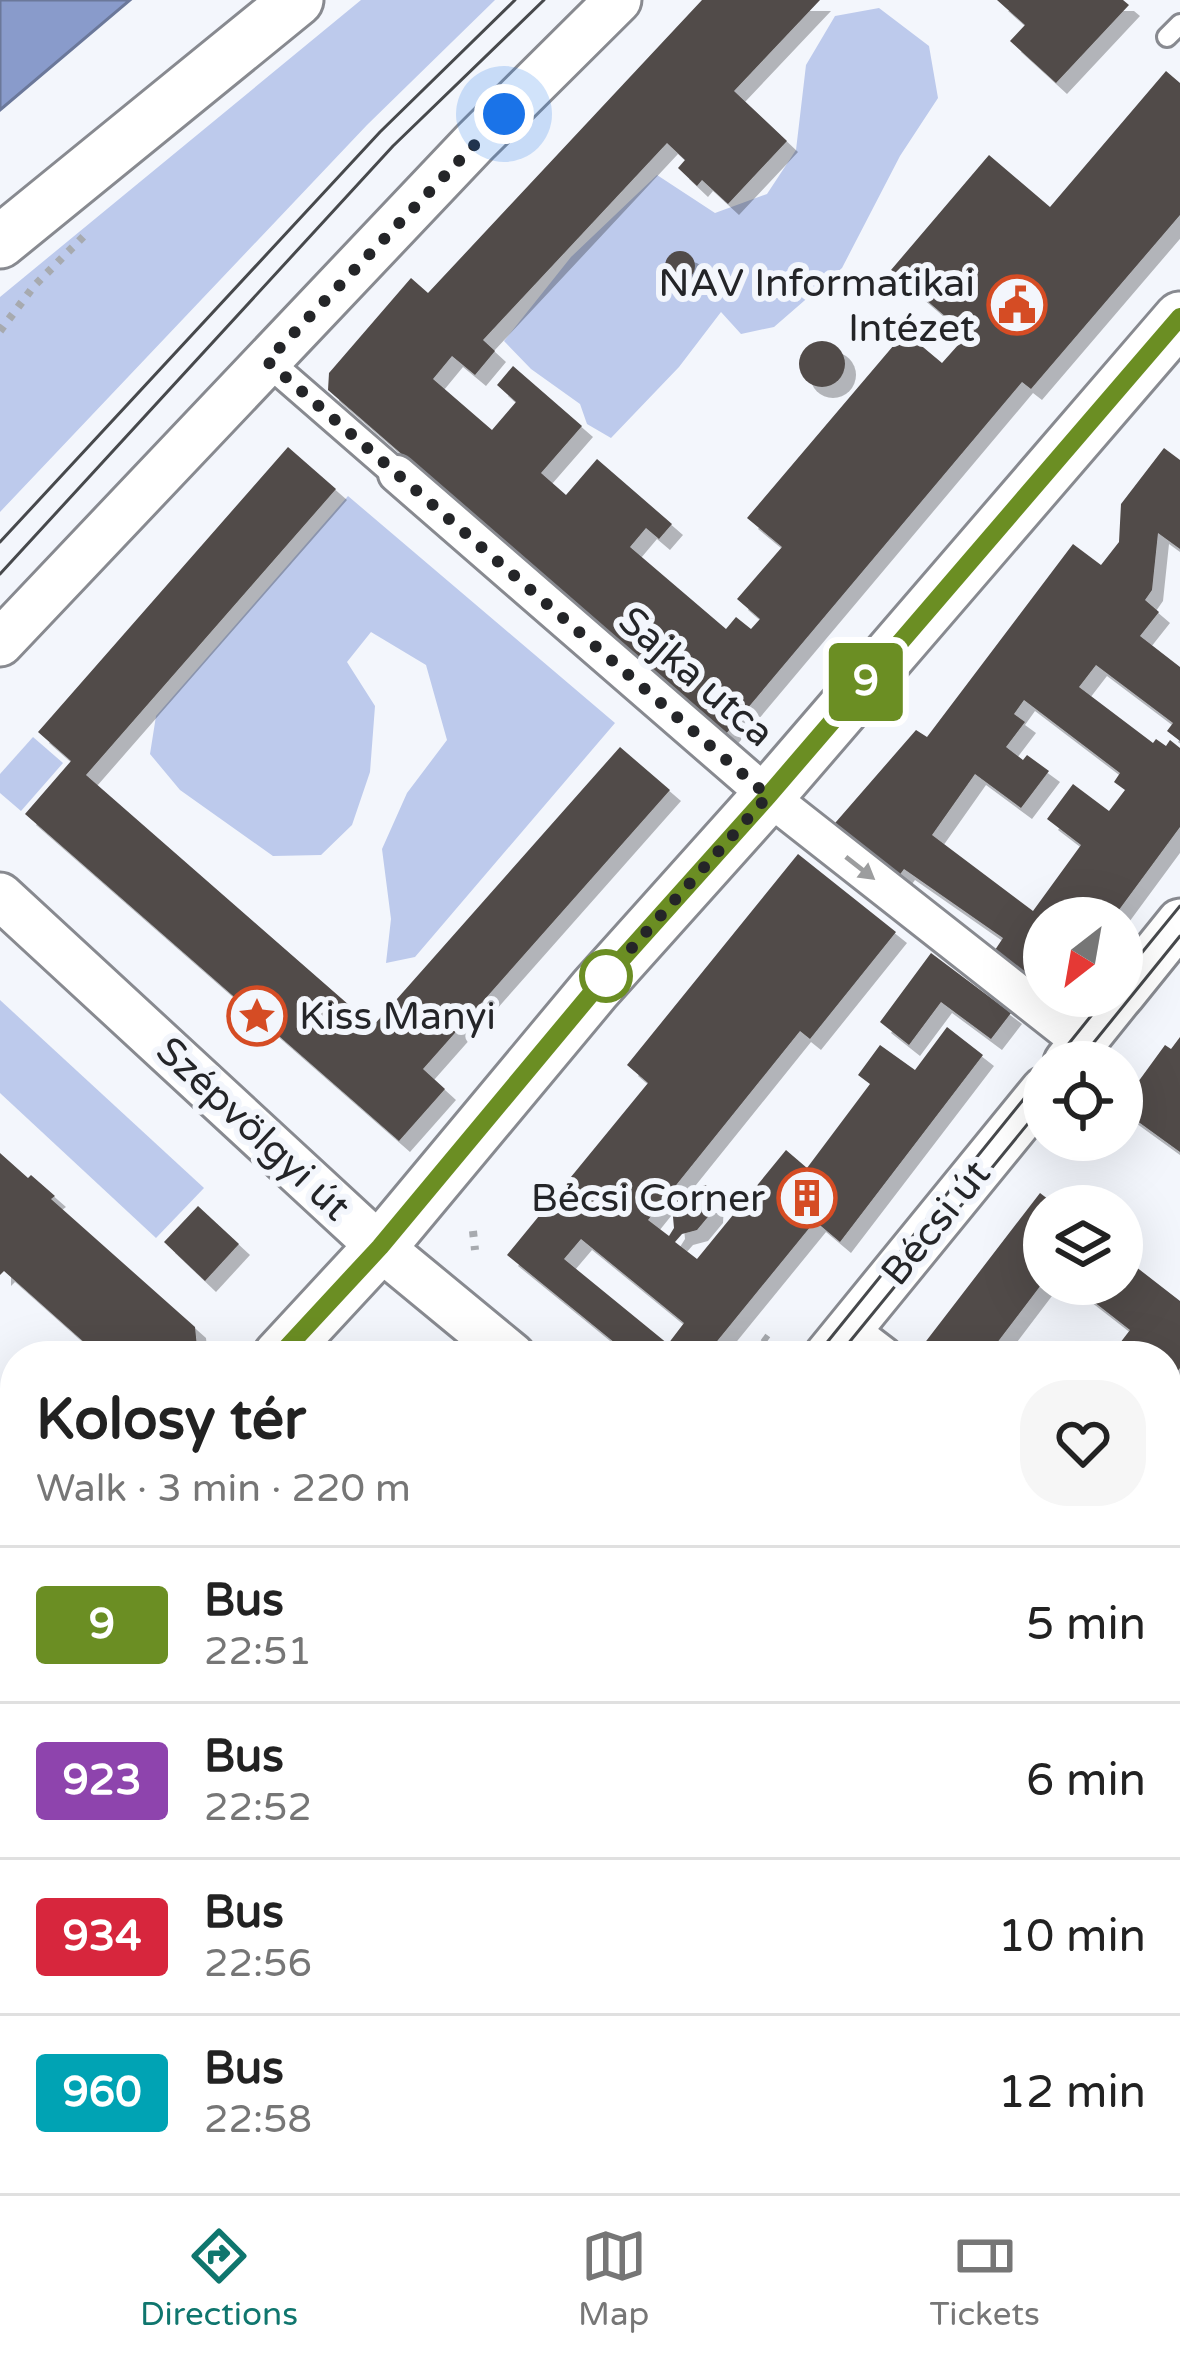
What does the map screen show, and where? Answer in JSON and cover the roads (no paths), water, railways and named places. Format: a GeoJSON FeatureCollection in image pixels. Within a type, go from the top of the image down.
{"type":"FeatureCollection","features":[{"type":"Feature","properties":{"kind":"main road"},"geometry":{"type":"LineString","coordinates":[[0,242],[297,0]]}},
{"type":"Feature","properties":{"kind":"main road"},"geometry":{"type":"LineString","coordinates":[[292,1341],[380,1247],[595,989],[768,796],[1180,317]]}},
{"type":"Feature","properties":{"kind":"street"},"geometry":{"type":"LineString","coordinates":[[0,643],[475,142],[618,0]]}},
{"type":"Feature","properties":{"kind":"street","name":"Sajka utca"},"geometry":{"type":"LineString","coordinates":[[267,361],[768,796],[1062,1041]]}},
{"type":"Feature","properties":{"kind":"street","name":"Szépvölgyi út"},"geometry":{"type":"LineString","coordinates":[[0,896],[480,1341]]}},
{"type":"Feature","properties":{"kind":"street"},"geometry":{"type":"LineString","coordinates":[[1143,968],[1180,922]]}},
{"type":"Feature","properties":{"kind":"street"},"geometry":{"type":"LineString","coordinates":[[1084,1041],[1103,1017]]}},
{"type":"Feature","properties":{"kind":"street","name":"Bécsi út"},"geometry":{"type":"LineString","coordinates":[[858,1341],[1023,1118]]}},
{"type":"Feature","properties":{"kind":"tram line"},"geometry":{"type":"LineString","coordinates":[[0,542],[380,132],[515,0]]}},
{"type":"Feature","properties":{"kind":"tram line"},"geometry":{"type":"LineString","coordinates":[[0,574],[393,146],[544,0]]}},
{"type":"Feature","properties":{"kind":"tram line"},"geometry":{"type":"LineString","coordinates":[[1143,951],[1180,906]]}},
{"type":"Feature","properties":{"kind":"tram line"},"geometry":{"type":"LineString","coordinates":[[1095,1041],[1180,936]]}},
{"type":"Feature","properties":{"kind":"tram line"},"geometry":{"type":"LineString","coordinates":[[1071,1041],[1090,1017]]}},
{"type":"Feature","properties":{"kind":"tram line"},"geometry":{"type":"LineString","coordinates":[[828,1341],[1023,1100]]}},
{"type":"Feature","properties":{"kind":"tram line"},"geometry":{"type":"LineString","coordinates":[[850,1341],[1023,1130]]}},
{"type":"Feature","properties":{"kind":"place","name":"NAV Informatikai Intézet"},"geometry":{"type":"Point","coordinates":[1017,305]}},
{"type":"Feature","properties":{"kind":"place","name":"Kiss Manyi"},"geometry":{"type":"Point","coordinates":[257,1016]}},
{"type":"Feature","properties":{"kind":"place","name":"Bécsi Corner"},"geometry":{"type":"Point","coordinates":[807,1198]}}]}
